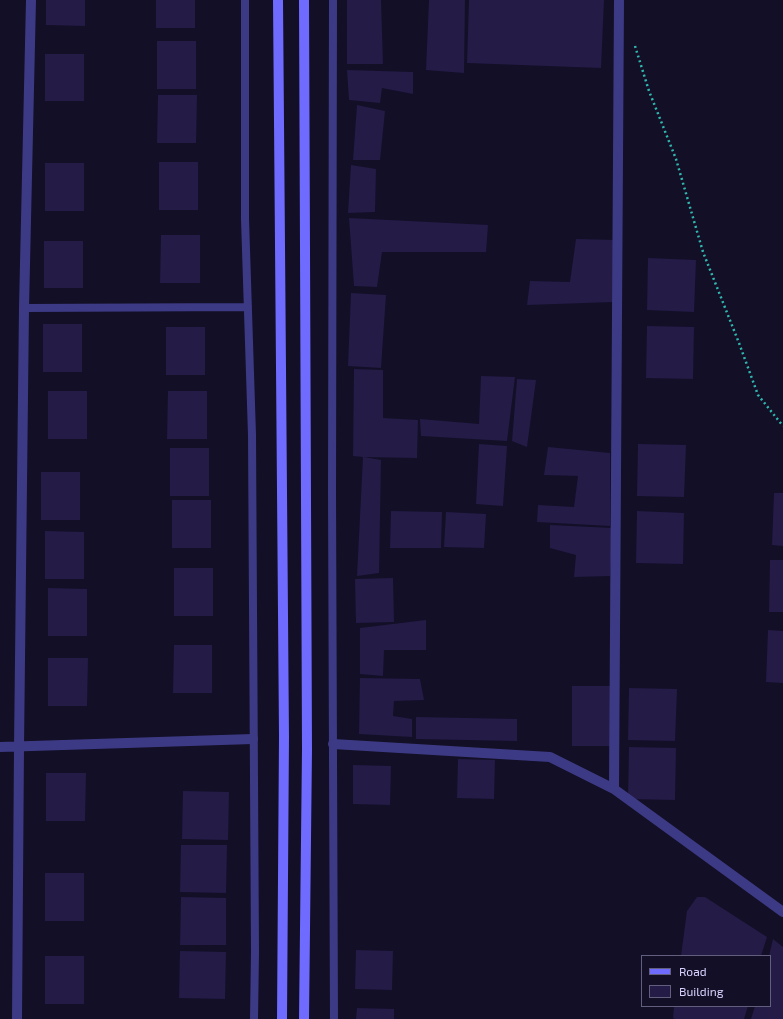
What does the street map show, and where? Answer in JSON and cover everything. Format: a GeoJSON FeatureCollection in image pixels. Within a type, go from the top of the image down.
{"type":"FeatureCollection","features":[{"type":"Feature","properties":{"kind":"main road"},"geometry":{"type":"LineString","coordinates":[[278,0],[284,736],[282,1019]]}},
{"type":"Feature","properties":{"kind":"main road"},"geometry":{"type":"LineString","coordinates":[[304,0],[307,733],[304,1019]]}},
{"type":"Feature","properties":{"kind":"street"},"geometry":{"type":"LineString","coordinates":[[17,1019],[18,747],[24,308],[31,0]]}},
{"type":"Feature","properties":{"kind":"street"},"geometry":{"type":"LineString","coordinates":[[614,789],[619,0]]}},
{"type":"Feature","properties":{"kind":"street"},"geometry":{"type":"LineString","coordinates":[[0,747],[253,740]]}},
{"type":"Feature","properties":{"kind":"street"},"geometry":{"type":"LineString","coordinates":[[333,744],[550,757],[614,789],[783,912]]}},
{"type":"Feature","properties":{"kind":"lane"},"geometry":{"type":"LineString","coordinates":[[245,0],[245,219],[252,435],[255,952],[254,1019]]}},
{"type":"Feature","properties":{"kind":"lane"},"geometry":{"type":"LineString","coordinates":[[333,0],[334,1019]]}},
{"type":"Feature","properties":{"kind":"lane"},"geometry":{"type":"LineString","coordinates":[[24,308],[248,307]]}},
{"type":"Feature","properties":{"kind":"path"},"geometry":{"type":"LineString","coordinates":[[633,40],[650,91],[676,158],[703,252],[758,395],[783,426]]}},
{"type":"Feature","properties":{"kind":"building"},"geometry":{"type":"Polygon","coordinates":[[[46,0],[85,0],[85,26],[46,25],[46,0]]]}},
{"type":"Feature","properties":{"kind":"building"},"geometry":{"type":"Polygon","coordinates":[[[156,0],[195,0],[195,28],[156,28],[156,0]]]}},
{"type":"Feature","properties":{"kind":"building"},"geometry":{"type":"Polygon","coordinates":[[[347,0],[381,0],[383,64],[347,64],[347,0]]]}},
{"type":"Feature","properties":{"kind":"building"},"geometry":{"type":"Polygon","coordinates":[[[429,0],[465,0],[464,73],[426,70],[429,0]]]}},
{"type":"Feature","properties":{"kind":"building"},"geometry":{"type":"Polygon","coordinates":[[[469,0],[604,0],[601,68],[467,63],[469,0]]]}},
{"type":"Feature","properties":{"kind":"building"},"geometry":{"type":"Polygon","coordinates":[[[157,41],[196,41],[196,89],[157,89],[157,41]]]}},
{"type":"Feature","properties":{"kind":"building"},"geometry":{"type":"Polygon","coordinates":[[[45,54],[84,54],[84,101],[45,101],[45,54]]]}},
{"type":"Feature","properties":{"kind":"building"},"geometry":{"type":"Polygon","coordinates":[[[347,70],[413,72],[413,94],[382,88],[380,103],[349,100],[347,70]]]}},
{"type":"Feature","properties":{"kind":"building"},"geometry":{"type":"Polygon","coordinates":[[[158,95],[197,95],[196,143],[157,143],[158,95]]]}},
{"type":"Feature","properties":{"kind":"building"},"geometry":{"type":"Polygon","coordinates":[[[357,105],[385,111],[380,160],[353,160],[357,105]]]}},
{"type":"Feature","properties":{"kind":"building"},"geometry":{"type":"Polygon","coordinates":[[[159,162],[198,162],[198,210],[159,210],[159,162]]]}},
{"type":"Feature","properties":{"kind":"building"},"geometry":{"type":"Polygon","coordinates":[[[45,163],[84,163],[84,211],[45,211],[45,163]]]}},
{"type":"Feature","properties":{"kind":"building"},"geometry":{"type":"Polygon","coordinates":[[[351,165],[376,169],[375,212],[348,213],[351,165]]]}},
{"type":"Feature","properties":{"kind":"building"},"geometry":{"type":"Polygon","coordinates":[[[349,218],[488,225],[486,252],[382,252],[377,287],[354,286],[349,218]]]}},
{"type":"Feature","properties":{"kind":"building"},"geometry":{"type":"Polygon","coordinates":[[[161,235],[200,235],[200,283],[160,283],[161,235]]]}},
{"type":"Feature","properties":{"kind":"building"},"geometry":{"type":"Polygon","coordinates":[[[576,239],[616,240],[613,302],[527,305],[530,281],[570,282],[576,239]]]}},
{"type":"Feature","properties":{"kind":"building"},"geometry":{"type":"Polygon","coordinates":[[[44,241],[83,241],[83,288],[44,288],[44,241]]]}},
{"type":"Feature","properties":{"kind":"building"},"geometry":{"type":"Polygon","coordinates":[[[648,258],[696,260],[694,312],[647,310],[648,258]]]}},
{"type":"Feature","properties":{"kind":"building"},"geometry":{"type":"Polygon","coordinates":[[[351,293],[386,295],[381,368],[348,366],[351,293]]]}},
{"type":"Feature","properties":{"kind":"building"},"geometry":{"type":"Polygon","coordinates":[[[43,324],[82,324],[82,372],[43,372],[43,324]]]}},
{"type":"Feature","properties":{"kind":"building"},"geometry":{"type":"Polygon","coordinates":[[[647,326],[694,327],[693,379],[646,378],[647,326]]]}},
{"type":"Feature","properties":{"kind":"building"},"geometry":{"type":"Polygon","coordinates":[[[166,327],[205,327],[205,375],[166,375],[166,327]]]}},
{"type":"Feature","properties":{"kind":"building"},"geometry":{"type":"Polygon","coordinates":[[[354,369],[383,370],[383,418],[418,420],[417,458],[364,457],[381,460],[379,573],[357,576],[363,457],[353,456],[354,369]]]}},
{"type":"Feature","properties":{"kind":"building"},"geometry":{"type":"Polygon","coordinates":[[[481,376],[515,377],[507,441],[421,436],[420,419],[479,424],[481,376]]]}},
{"type":"Feature","properties":{"kind":"building"},"geometry":{"type":"Polygon","coordinates":[[[517,379],[536,380],[527,447],[512,441],[517,379]]]}},
{"type":"Feature","properties":{"kind":"building"},"geometry":{"type":"Polygon","coordinates":[[[48,391],[87,391],[87,439],[48,439],[48,391]]]}},
{"type":"Feature","properties":{"kind":"building"},"geometry":{"type":"Polygon","coordinates":[[[168,391],[207,391],[207,439],[167,439],[168,391]]]}},
{"type":"Feature","properties":{"kind":"building"},"geometry":{"type":"Polygon","coordinates":[[[479,444],[507,446],[503,506],[476,504],[479,444]]]}},
{"type":"Feature","properties":{"kind":"building"},"geometry":{"type":"Polygon","coordinates":[[[638,444],[686,445],[684,497],[637,496],[638,444]]]}},
{"type":"Feature","properties":{"kind":"building"},"geometry":{"type":"Polygon","coordinates":[[[548,447],[610,453],[610,526],[537,522],[538,505],[574,507],[578,476],[544,475],[548,447]]]}},
{"type":"Feature","properties":{"kind":"building"},"geometry":{"type":"Polygon","coordinates":[[[170,448],[209,448],[209,496],[170,496],[170,448]]]}},
{"type":"Feature","properties":{"kind":"building"},"geometry":{"type":"Polygon","coordinates":[[[41,472],[80,472],[80,520],[41,520],[41,472]]]}},
{"type":"Feature","properties":{"kind":"building"},"geometry":{"type":"Polygon","coordinates":[[[774,493],[783,493],[783,546],[772,545],[774,493]]]}},
{"type":"Feature","properties":{"kind":"building"},"geometry":{"type":"Polygon","coordinates":[[[172,500],[211,500],[211,548],[172,548],[172,500]]]}},
{"type":"Feature","properties":{"kind":"building"},"geometry":{"type":"Polygon","coordinates":[[[391,511],[442,512],[441,548],[390,548],[391,511]]]}},
{"type":"Feature","properties":{"kind":"building"},"geometry":{"type":"Polygon","coordinates":[[[637,511],[684,513],[683,564],[636,563],[637,511]]]}},
{"type":"Feature","properties":{"kind":"building"},"geometry":{"type":"Polygon","coordinates":[[[446,512],[486,514],[484,548],[444,547],[446,512]]]}},
{"type":"Feature","properties":{"kind":"building"},"geometry":{"type":"Polygon","coordinates":[[[550,525],[613,528],[610,576],[574,577],[576,555],[550,548],[550,525]]]}},
{"type":"Feature","properties":{"kind":"building"},"geometry":{"type":"Polygon","coordinates":[[[45,531],[84,532],[84,579],[45,579],[45,531]]]}},
{"type":"Feature","properties":{"kind":"building"},"geometry":{"type":"Polygon","coordinates":[[[770,560],[783,560],[783,612],[769,612],[770,560]]]}},
{"type":"Feature","properties":{"kind":"building"},"geometry":{"type":"Polygon","coordinates":[[[174,568],[213,568],[213,616],[174,616],[174,568]]]}},
{"type":"Feature","properties":{"kind":"building"},"geometry":{"type":"Polygon","coordinates":[[[393,578],[394,622],[356,623],[355,579],[393,578]]]}},
{"type":"Feature","properties":{"kind":"building"},"geometry":{"type":"Polygon","coordinates":[[[48,588],[87,589],[87,636],[48,636],[48,588]]]}},
{"type":"Feature","properties":{"kind":"building"},"geometry":{"type":"Polygon","coordinates":[[[426,620],[426,650],[384,650],[383,676],[360,674],[360,628],[426,620]]]}},
{"type":"Feature","properties":{"kind":"building"},"geometry":{"type":"Polygon","coordinates":[[[768,630],[783,631],[783,683],[766,682],[768,630]]]}},
{"type":"Feature","properties":{"kind":"building"},"geometry":{"type":"Polygon","coordinates":[[[174,645],[212,645],[212,693],[173,693],[174,645]]]}},
{"type":"Feature","properties":{"kind":"building"},"geometry":{"type":"Polygon","coordinates":[[[48,658],[88,658],[87,706],[48,706],[48,658]]]}},
{"type":"Feature","properties":{"kind":"building"},"geometry":{"type":"Polygon","coordinates":[[[360,678],[420,679],[424,700],[394,701],[393,716],[412,719],[412,737],[359,734],[360,678]]]}},
{"type":"Feature","properties":{"kind":"building"},"geometry":{"type":"Polygon","coordinates":[[[572,686],[610,686],[610,746],[572,746],[572,686]]]}},
{"type":"Feature","properties":{"kind":"building"},"geometry":{"type":"Polygon","coordinates":[[[629,688],[677,689],[675,741],[628,740],[629,688]]]}},
{"type":"Feature","properties":{"kind":"building"},"geometry":{"type":"Polygon","coordinates":[[[416,717],[517,719],[517,741],[416,739],[416,717]]]}},
{"type":"Feature","properties":{"kind":"building"},"geometry":{"type":"Polygon","coordinates":[[[629,747],[676,748],[675,800],[628,799],[629,747]]]}},
{"type":"Feature","properties":{"kind":"building"},"geometry":{"type":"Polygon","coordinates":[[[458,759],[495,760],[494,799],[457,798],[458,759]]]}},
{"type":"Feature","properties":{"kind":"building"},"geometry":{"type":"Polygon","coordinates":[[[353,765],[391,766],[390,805],[353,804],[353,765]]]}},
{"type":"Feature","properties":{"kind":"building"},"geometry":{"type":"Polygon","coordinates":[[[46,773],[86,773],[85,821],[46,821],[46,773]]]}},
{"type":"Feature","properties":{"kind":"building"},"geometry":{"type":"Polygon","coordinates":[[[183,791],[229,792],[228,840],[182,839],[183,791]]]}},
{"type":"Feature","properties":{"kind":"building"},"geometry":{"type":"Polygon","coordinates":[[[181,845],[227,845],[226,893],[180,892],[181,845]]]}},
{"type":"Feature","properties":{"kind":"building"},"geometry":{"type":"Polygon","coordinates":[[[45,873],[84,873],[84,921],[45,921],[45,873]]]}},
{"type":"Feature","properties":{"kind":"building"},"geometry":{"type":"Polygon","coordinates":[[[181,897],[226,898],[226,945],[180,945],[181,897]]]}},
{"type":"Feature","properties":{"kind":"building"},"geometry":{"type":"Polygon","coordinates":[[[697,897],[705,897],[767,937],[761,955],[681,955],[687,911],[697,897]]]}},
{"type":"Feature","properties":{"kind":"building"},"geometry":{"type":"Polygon","coordinates":[[[773,939],[783,947],[783,1019],[751,1019],[755,1007],[771,1007],[771,955],[769,955],[773,939]]]}},
{"type":"Feature","properties":{"kind":"building"},"geometry":{"type":"Polygon","coordinates":[[[356,950],[393,951],[392,990],[355,989],[356,950]]]}},
{"type":"Feature","properties":{"kind":"building"},"geometry":{"type":"Polygon","coordinates":[[[180,951],[226,952],[225,999],[179,998],[180,951]]]}},
{"type":"Feature","properties":{"kind":"building"},"geometry":{"type":"Polygon","coordinates":[[[45,956],[84,956],[84,1004],[45,1004],[45,956]]]}},
{"type":"Feature","properties":{"kind":"building"},"geometry":{"type":"Polygon","coordinates":[[[674,1007],[748,1007],[744,1019],[673,1018],[674,1007]]]}},
{"type":"Feature","properties":{"kind":"building"},"geometry":{"type":"Polygon","coordinates":[[[357,1008],[394,1009],[394,1019],[356,1019],[357,1008]]]}}]}
